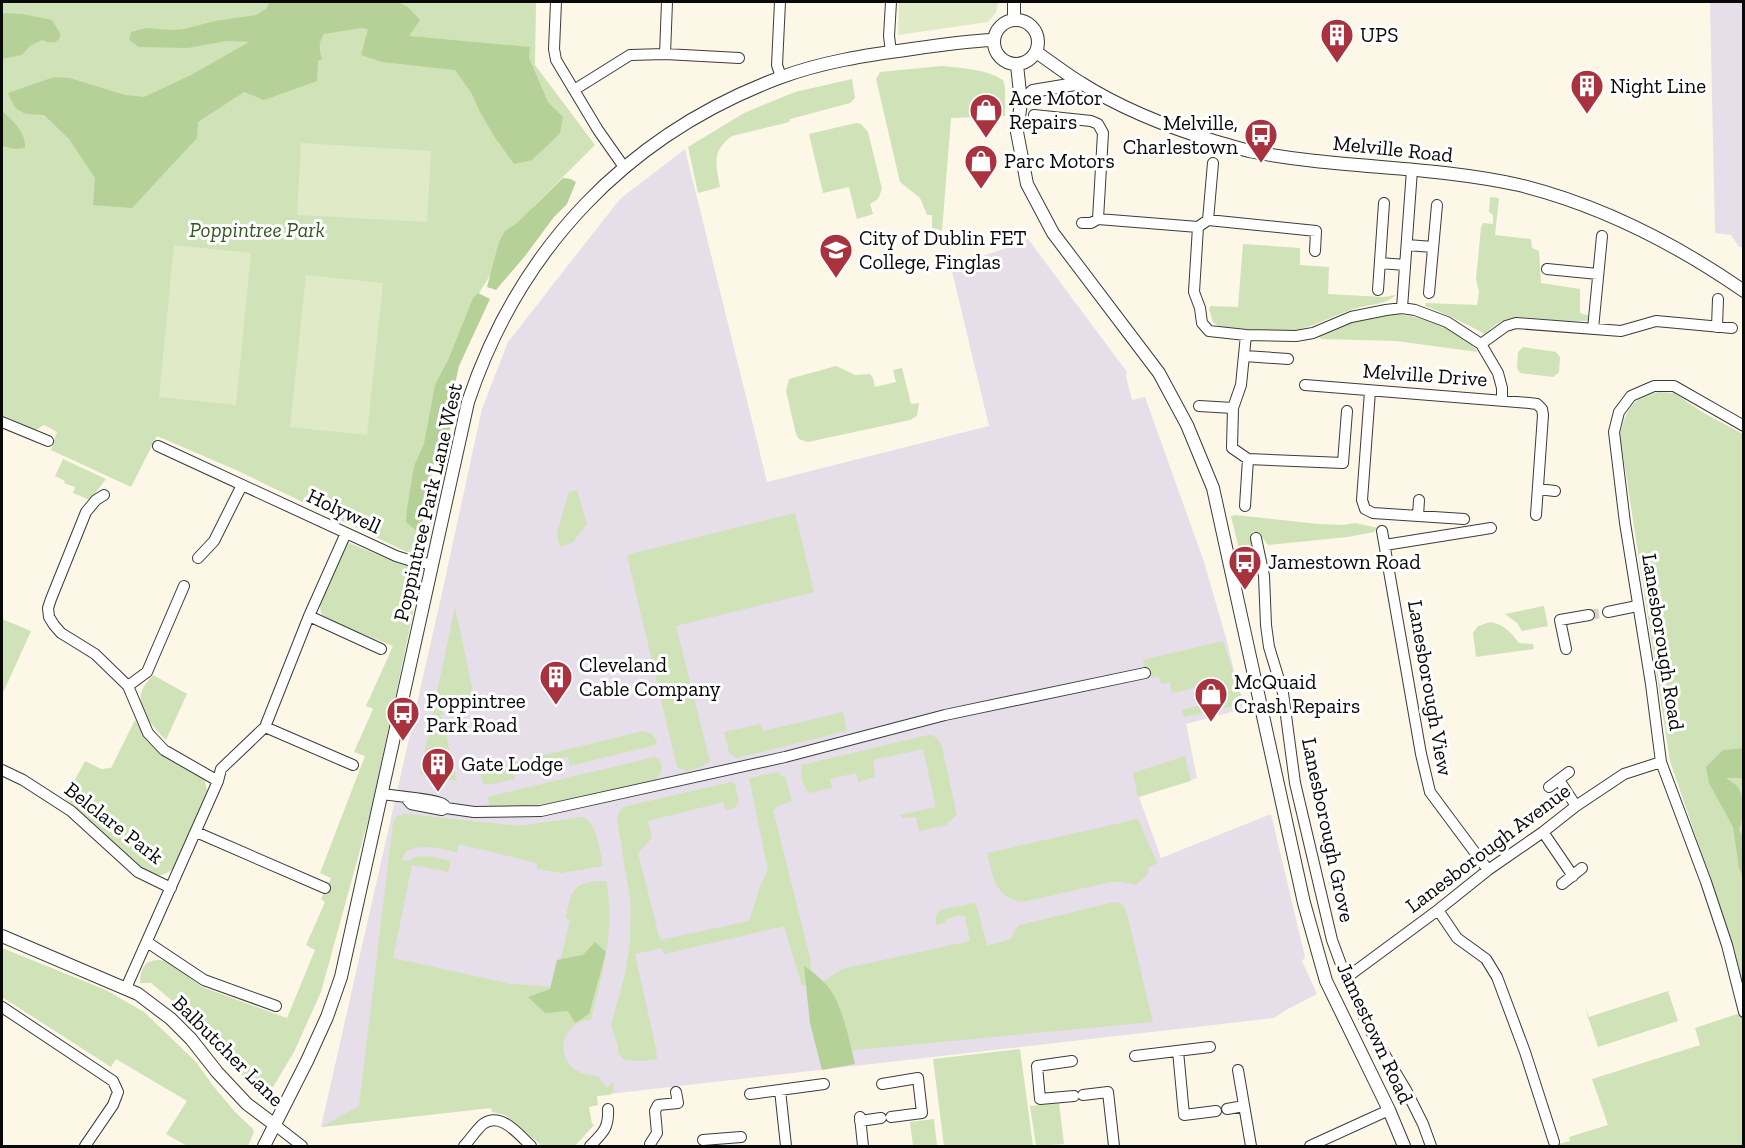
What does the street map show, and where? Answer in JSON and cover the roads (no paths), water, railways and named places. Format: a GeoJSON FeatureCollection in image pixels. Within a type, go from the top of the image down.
{"type":"FeatureCollection","features":[{"type":"Feature","properties":{"kind":"street"},"geometry":{"type":"LineString","coordinates":[[556,2],[554,49],[556,60],[598,130],[624,167]]}},
{"type":"Feature","properties":{"kind":"street"},"geometry":{"type":"LineString","coordinates":[[665,54],[667,2]]}},
{"type":"Feature","properties":{"kind":"street"},"geometry":{"type":"LineString","coordinates":[[780,2],[777,64],[781,78]]}},
{"type":"Feature","properties":{"kind":"street"},"geometry":{"type":"LineString","coordinates":[[891,2],[889,36],[891,52]]}},
{"type":"Feature","properties":{"kind":"street"},"geometry":{"type":"LineString","coordinates":[[1014,2],[1014,20]]}},
{"type":"Feature","properties":{"kind":"street"},"geometry":{"type":"LineString","coordinates":[[1014,20],[1027,22],[1038,38],[1036,52],[1029,61],[1017,65],[1005,62],[999,57],[993,40],[1000,26],[1006,21],[1014,20]]}},
{"type":"Feature","properties":{"kind":"street","name":"Poppintree Park Lane West"},"geometry":{"type":"LineString","coordinates":[[275,1125],[319,1035],[341,977],[468,402],[496,330],[510,303],[543,254],[596,192],[651,146],[693,119],[751,89],[818,66],[891,52],[968,41],[993,40]]}},
{"type":"Feature","properties":{"kind":"street","name":"Melville Road"},"geometry":{"type":"LineString","coordinates":[[1036,52],[1081,83],[1132,111],[1189,133],[1247,150],[1293,158],[1480,178],[1551,194],[1591,208],[1667,243],[1743,291]]}},
{"type":"Feature","properties":{"kind":"street"},"geometry":{"type":"LineString","coordinates":[[574,90],[630,55],[665,54],[739,58]]}},
{"type":"Feature","properties":{"kind":"street","name":"Jamestown Road"},"geometry":{"type":"LineString","coordinates":[[1017,65],[1021,102],[1017,132],[1027,184],[1053,233],[1159,373],[1187,425],[1213,488],[1305,903],[1326,981],[1389,1110],[1404,1146]]}},
{"type":"Feature","properties":{"kind":"street"},"geometry":{"type":"LineString","coordinates":[[1021,102],[1034,91],[1081,83]]}},
{"type":"Feature","properties":{"kind":"street"},"geometry":{"type":"LineString","coordinates":[[1034,115],[1091,121],[1098,124],[1103,133],[1098,219]]}},
{"type":"Feature","properties":{"kind":"street"},"geometry":{"type":"LineString","coordinates":[[1208,220],[1213,163]]}},
{"type":"Feature","properties":{"kind":"street"},"geometry":{"type":"LineString","coordinates":[[1402,308],[1412,170]]}},
{"type":"Feature","properties":{"kind":"street"},"geometry":{"type":"LineString","coordinates":[[1378,290],[1384,203]]}},
{"type":"Feature","properties":{"kind":"street"},"geometry":{"type":"LineString","coordinates":[[1428,293],[1437,205]]}},
{"type":"Feature","properties":{"kind":"street"},"geometry":{"type":"LineString","coordinates":[[1082,223],[1091,223],[1098,219],[1198,227],[1208,220],[1316,231],[1315,251]]}},
{"type":"Feature","properties":{"kind":"street"},"geometry":{"type":"LineString","coordinates":[[1198,227],[1194,292],[1200,308],[1202,323],[1209,331],[1246,335],[1296,336],[1313,333],[1352,317],[1402,308],[1415,310],[1447,322],[1481,344],[1498,373],[1502,400]]}},
{"type":"Feature","properties":{"kind":"street"},"geometry":{"type":"LineString","coordinates":[[1593,329],[1602,236]]}},
{"type":"Feature","properties":{"kind":"street"},"geometry":{"type":"LineString","coordinates":[[1407,245],[1433,247]]}},
{"type":"Feature","properties":{"kind":"street"},"geometry":{"type":"LineString","coordinates":[[1380,263],[1405,265]]}},
{"type":"Feature","properties":{"kind":"street"},"geometry":{"type":"LineString","coordinates":[[1547,268],[1599,274]]}},
{"type":"Feature","properties":{"kind":"street"},"geometry":{"type":"LineString","coordinates":[[1717,327],[1718,299]]}},
{"type":"Feature","properties":{"kind":"street"},"geometry":{"type":"LineString","coordinates":[[1481,344],[1506,326],[1516,323],[1621,331],[1656,321],[1732,328]]}},
{"type":"Feature","properties":{"kind":"street"},"geometry":{"type":"LineString","coordinates":[[1246,335],[1241,385],[1233,408],[1232,448],[1248,459],[1343,463],[1347,411]]}},
{"type":"Feature","properties":{"kind":"street"},"geometry":{"type":"LineString","coordinates":[[1245,356],[1288,358]]}},
{"type":"Feature","properties":{"kind":"street","name":"Melville Drive"},"geometry":{"type":"LineString","coordinates":[[1305,385],[1537,404],[1542,409],[1543,415],[1538,489]]}},
{"type":"Feature","properties":{"kind":"street","name":"Lanesborough Road"},"geometry":{"type":"LineString","coordinates":[[1743,426],[1674,386],[1654,386],[1631,396],[1618,412],[1614,432],[1661,762],[1727,945],[1743,1012]]}},
{"type":"Feature","properties":{"kind":"street"},"geometry":{"type":"LineString","coordinates":[[1370,391],[1362,501],[1365,509],[1373,513],[1464,519]]}},
{"type":"Feature","properties":{"kind":"street"},"geometry":{"type":"LineString","coordinates":[[1199,406],[1233,408]]}},
{"type":"Feature","properties":{"kind":"street"},"geometry":{"type":"LineString","coordinates":[[2,422],[48,441]]}},
{"type":"Feature","properties":{"kind":"street","name":"Holywell"},"geometry":{"type":"LineString","coordinates":[[158,446],[396,556],[432,564]]}},
{"type":"Feature","properties":{"kind":"street"},"geometry":{"type":"LineString","coordinates":[[1245,506],[1248,459]]}},
{"type":"Feature","properties":{"kind":"street"},"geometry":{"type":"LineString","coordinates":[[198,558],[214,541],[242,485]]}},
{"type":"Feature","properties":{"kind":"street"},"geometry":{"type":"LineString","coordinates":[[1536,515],[1538,489],[1555,491]]}},
{"type":"Feature","properties":{"kind":"street"},"geometry":{"type":"LineString","coordinates":[[104,495],[96,500],[86,512],[48,608],[49,617],[61,633],[95,654],[128,686],[148,733],[164,750],[218,781]]}},
{"type":"Feature","properties":{"kind":"street"},"geometry":{"type":"LineString","coordinates":[[1418,516],[1419,500]]}},
{"type":"Feature","properties":{"kind":"street"},"geometry":{"type":"LineString","coordinates":[[1385,545],[1491,528]]}},
{"type":"Feature","properties":{"kind":"street","name":"Lanesborough View"},"geometry":{"type":"LineString","coordinates":[[1382,531],[1430,792],[1488,870]]}},
{"type":"Feature","properties":{"kind":"street","name":"Belclare Park"},"geometry":{"type":"LineString","coordinates":[[126,988],[218,781],[221,769],[265,727],[309,616],[346,533]]}},
{"type":"Feature","properties":{"kind":"street","name":"Lanesborough Grove"},"geometry":{"type":"LineString","coordinates":[[1256,538],[1264,576],[1269,647],[1283,693],[1295,783],[1332,940],[1346,978],[1370,1030],[1423,1124],[1431,1146]]}},
{"type":"Feature","properties":{"kind":"street"},"geometry":{"type":"LineString","coordinates":[[1242,555],[1259,552]]}},
{"type":"Feature","properties":{"kind":"street"},"geometry":{"type":"LineString","coordinates":[[128,686],[147,672],[184,586]]}},
{"type":"Feature","properties":{"kind":"street"},"geometry":{"type":"LineString","coordinates":[[1608,612],[1637,606]]}},
{"type":"Feature","properties":{"kind":"street"},"geometry":{"type":"LineString","coordinates":[[1566,649],[1560,620],[1589,615]]}},
{"type":"Feature","properties":{"kind":"street"},"geometry":{"type":"LineString","coordinates":[[309,616],[381,649]]}},
{"type":"Feature","properties":{"kind":"street"},"geometry":{"type":"LineString","coordinates":[[382,794],[406,798],[411,804],[442,810],[446,808],[502,813],[541,811],[785,757],[945,715],[1145,672]]}},
{"type":"Feature","properties":{"kind":"street"},"geometry":{"type":"LineString","coordinates":[[265,727],[353,765]]}},
{"type":"Feature","properties":{"kind":"street","name":"Lanesborough Avenue"},"geometry":{"type":"LineString","coordinates":[[1346,978],[1576,806],[1624,774],[1661,762]]}},
{"type":"Feature","properties":{"kind":"street","name":"Belclare Park"},"geometry":{"type":"LineString","coordinates":[[2,770],[23,780],[71,811],[138,872],[171,888]]}},
{"type":"Feature","properties":{"kind":"street"},"geometry":{"type":"LineString","coordinates":[[1549,787],[1569,772]]}},
{"type":"Feature","properties":{"kind":"street"},"geometry":{"type":"LineString","coordinates":[[1559,780],[1576,806]]}},
{"type":"Feature","properties":{"kind":"street"},"geometry":{"type":"LineString","coordinates":[[196,831],[325,888]]}},
{"type":"Feature","properties":{"kind":"street"},"geometry":{"type":"LineString","coordinates":[[1543,832],[1573,876]]}},
{"type":"Feature","properties":{"kind":"street"},"geometry":{"type":"LineString","coordinates":[[1562,884],[1582,868]]}},
{"type":"Feature","properties":{"kind":"street"},"geometry":{"type":"LineString","coordinates":[[1438,910],[1457,938],[1486,958],[1497,977],[1525,1052],[1554,1142]]}},
{"type":"Feature","properties":{"kind":"street","name":"Balbutcher Lane"},"geometry":{"type":"LineString","coordinates":[[2,936],[126,988],[138,994],[171,1019],[191,1038],[217,1072],[247,1104],[275,1125],[264,1146]]}},
{"type":"Feature","properties":{"kind":"street"},"geometry":{"type":"LineString","coordinates":[[147,942],[204,980],[276,1006]]}},
{"type":"Feature","properties":{"kind":"street"},"geometry":{"type":"LineString","coordinates":[[2,1007],[113,1081],[118,1092],[114,1102],[85,1146]]}},
{"type":"Feature","properties":{"kind":"street"},"geometry":{"type":"LineString","coordinates":[[1135,1056],[1210,1047]]}},
{"type":"Feature","properties":{"kind":"street"},"geometry":{"type":"LineString","coordinates":[[1178,1051],[1184,1115],[1244,1107]]}},
{"type":"Feature","properties":{"kind":"street"},"geometry":{"type":"LineString","coordinates":[[1072,1061],[1037,1066],[1040,1099],[1108,1092],[1114,1146]]}},
{"type":"Feature","properties":{"kind":"street"},"geometry":{"type":"LineString","coordinates":[[1238,1070],[1251,1146]]}},
{"type":"Feature","properties":{"kind":"street"},"geometry":{"type":"LineString","coordinates":[[863,1146],[860,1119],[922,1113],[918,1078],[882,1084]]}},
{"type":"Feature","properties":{"kind":"street"},"geometry":{"type":"LineString","coordinates":[[750,1094],[824,1084]]}},
{"type":"Feature","properties":{"kind":"street"},"geometry":{"type":"LineString","coordinates":[[780,1090],[786,1146]]}},
{"type":"Feature","properties":{"kind":"street"},"geometry":{"type":"LineString","coordinates":[[650,1146],[657,1133],[655,1111],[658,1106],[678,1103],[676,1092]]}},
{"type":"Feature","properties":{"kind":"street"},"geometry":{"type":"LineString","coordinates":[[590,1146],[604,1132],[609,1123],[608,1109]]}},
{"type":"Feature","properties":{"kind":"street"},"geometry":{"type":"LineString","coordinates":[[1310,1146],[1389,1110]]}},
{"type":"Feature","properties":{"kind":"street"},"geometry":{"type":"LineString","coordinates":[[464,1146],[484,1124],[494,1119],[503,1121],[525,1144]]}},
{"type":"Feature","properties":{"kind":"street"},"geometry":{"type":"LineString","coordinates":[[275,1125],[302,1146]]}},
{"type":"Feature","properties":{"kind":"street"},"geometry":{"type":"LineString","coordinates":[[703,1140],[721,1142],[741,1137]]}},
{"type":"Feature","properties":{"kind":"tunnel"},"geometry":{"type":"LineString","coordinates":[[1589,615],[1608,612]]}},
{"type":"Feature","properties":{"kind":"place","name":"UPS"},"geometry":{"type":"Point","coordinates":[1337,64]}},
{"type":"Feature","properties":{"kind":"place","name":"Night Line"},"geometry":{"type":"Point","coordinates":[1587,115]}},
{"type":"Feature","properties":{"kind":"place","name":"Ace Motor Repairs"},"geometry":{"type":"Point","coordinates":[986,139]}},
{"type":"Feature","properties":{"kind":"place","name":"Melville, Charlestown"},"geometry":{"type":"Point","coordinates":[1261,164]}},
{"type":"Feature","properties":{"kind":"place","name":"Parc Motors"},"geometry":{"type":"Point","coordinates":[981,190]}},
{"type":"Feature","properties":{"kind":"place","name":"City of Dublin FET College, Finglas"},"geometry":{"type":"Point","coordinates":[836,279]}},
{"type":"Feature","properties":{"kind":"place","name":"Jamestown Road"},"geometry":{"type":"Point","coordinates":[1245,591]}},
{"type":"Feature","properties":{"kind":"place","name":"Cleveland Cable Company"},"geometry":{"type":"Point","coordinates":[556,706]}},
{"type":"Feature","properties":{"kind":"place","name":"McQuaid Crash Repairs"},"geometry":{"type":"Point","coordinates":[1211,723]}},
{"type":"Feature","properties":{"kind":"place","name":"Poppintree Park Road"},"geometry":{"type":"Point","coordinates":[403,742]}},
{"type":"Feature","properties":{"kind":"place","name":"Gate Lodge"},"geometry":{"type":"Point","coordinates":[438,793]}},
{"type":"Feature","properties":{"kind":"park label","name":"Poppintree Park"},"geometry":{"type":"Point","coordinates":[257,230]}}]}
